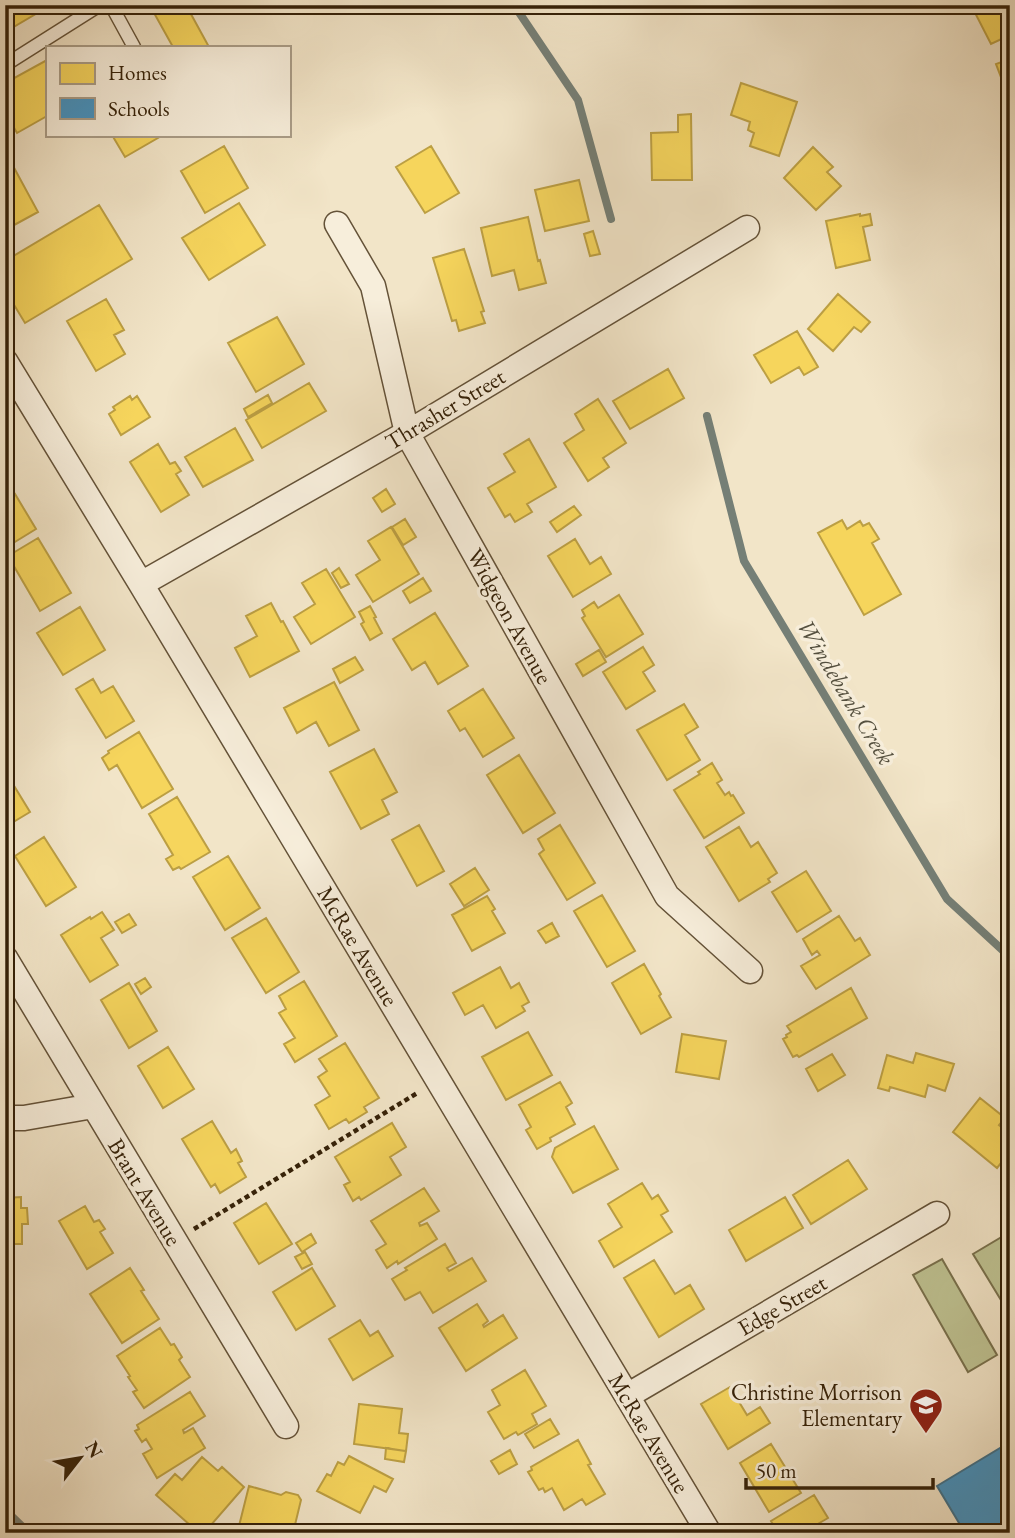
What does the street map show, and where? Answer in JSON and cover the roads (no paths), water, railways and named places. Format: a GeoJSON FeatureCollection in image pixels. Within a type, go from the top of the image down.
{"type":"FeatureCollection","features":[{"type":"Feature","properties":{"kind":"street","name":"Widgeon Avenue"},"geometry":{"type":"LineString","coordinates":[[337,224],[373,286],[407,433],[667,896],[750,971]]}},
{"type":"Feature","properties":{"kind":"street","name":"Thrasher Street"},"geometry":{"type":"LineString","coordinates":[[141,584],[407,433],[747,228]]}},
{"type":"Feature","properties":{"kind":"street","name":"McRae Avenue"},"geometry":{"type":"LineString","coordinates":[[5,361],[709,1533]]}},
{"type":"Feature","properties":{"kind":"street","name":"Brant Avenue"},"geometry":{"type":"LineString","coordinates":[[5,958],[286,1426]]}},
{"type":"Feature","properties":{"kind":"street"},"geometry":{"type":"LineString","coordinates":[[5,1118],[24,1118],[93,1106]]}},
{"type":"Feature","properties":{"kind":"street","name":"Edge Street"},"geometry":{"type":"LineString","coordinates":[[627,1396],[937,1214]]}},
{"type":"Feature","properties":{"kind":"lane"},"geometry":{"type":"LineString","coordinates":[[5,65],[100,5]]}},
{"type":"Feature","properties":{"kind":"lane"},"geometry":{"type":"LineString","coordinates":[[111,5],[133,46]]}},
{"type":"Feature","properties":{"kind":"waterway","name":"Windebank Creek"},"geometry":{"type":"LineString","coordinates":[[514,5],[578,100],[611,219]]}},
{"type":"Feature","properties":{"kind":"waterway","name":"Windebank Creek"},"geometry":{"type":"LineString","coordinates":[[707,416],[744,561],[947,899],[1010,957]]}},
{"type":"Feature","properties":{"kind":"waterway"},"geometry":{"type":"LineString","coordinates":[[5,1510],[29,1533]]}},
{"type":"Feature","properties":{"kind":"place","name":"Christine Morrison Elementary"},"geometry":{"type":"Point","coordinates":[926,1435]}}]}
